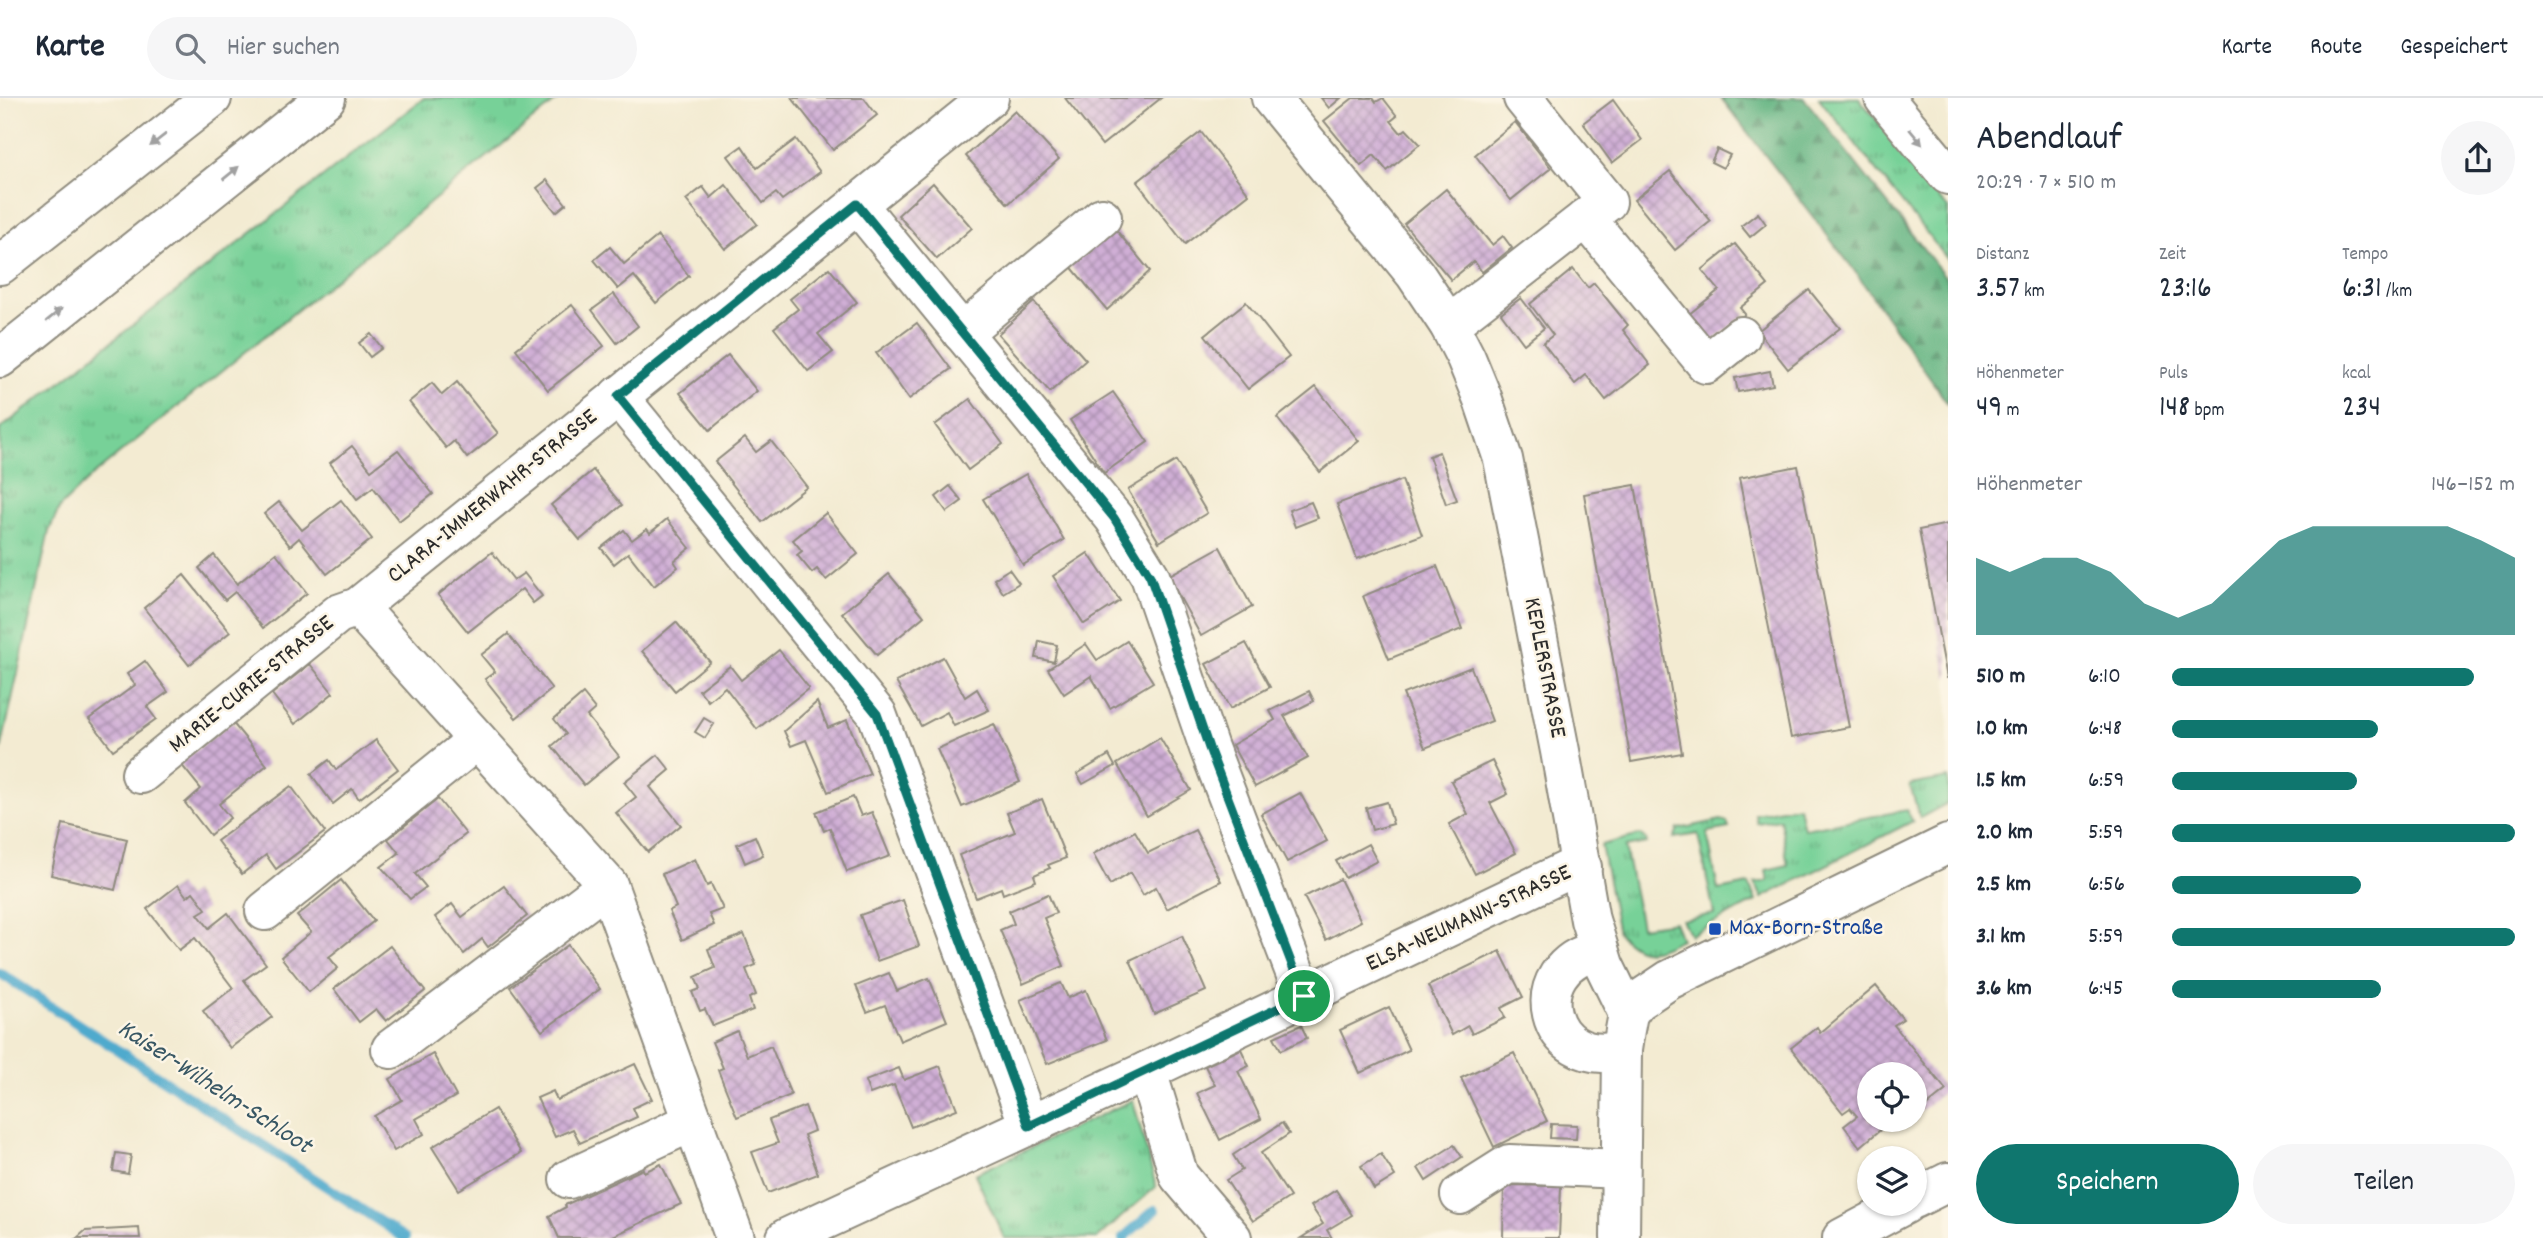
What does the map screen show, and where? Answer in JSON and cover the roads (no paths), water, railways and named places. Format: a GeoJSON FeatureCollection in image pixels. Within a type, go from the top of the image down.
{"type":"FeatureCollection","features":[{"type":"Feature","properties":{"kind":"main road"},"geometry":{"type":"LineString","coordinates":[[0,265],[212,98]]}},
{"type":"Feature","properties":{"kind":"main road"},"geometry":{"type":"LineString","coordinates":[[0,358],[326,98]]}},
{"type":"Feature","properties":{"kind":"main road","name":"CLARA-IMMERWAHR-STRASSE"},"geometry":{"type":"LineString","coordinates":[[358,607],[989,98]]}},
{"type":"Feature","properties":{"kind":"main road","name":"KEPLERSTRASSE"},"geometry":{"type":"LineString","coordinates":[[1271,98],[1415,274],[1449,325],[1466,358],[1503,459],[1590,920],[1625,1032]]}},
{"type":"Feature","properties":{"kind":"main road"},"geometry":{"type":"LineString","coordinates":[[1449,325],[1607,202],[1523,98]]}},
{"type":"Feature","properties":{"kind":"main road"},"geometry":{"type":"LineString","coordinates":[[1884,98],[1948,175]]}},
{"type":"Feature","properties":{"kind":"main road"},"geometry":{"type":"LineString","coordinates":[[857,204],[1114,518],[1150,576],[1212,757],[1304,996]]}},
{"type":"Feature","properties":{"kind":"main road"},"geometry":{"type":"LineString","coordinates":[[962,333],[1102,217]]}},
{"type":"Feature","properties":{"kind":"main road"},"geometry":{"type":"LineString","coordinates":[[1586,218],[1706,364],[1741,336]]}},
{"type":"Feature","properties":{"kind":"main road"},"geometry":{"type":"LineString","coordinates":[[618,396],[877,714],[1029,1126]]}},
{"type":"Feature","properties":{"kind":"main road","name":"MARIE-CURIE-STRASSE"},"geometry":{"type":"LineString","coordinates":[[141,774],[338,614],[358,607],[608,886],[734,1238]]}},
{"type":"Feature","properties":{"kind":"main road"},"geometry":{"type":"LineString","coordinates":[[265,911],[477,740]]}},
{"type":"Feature","properties":{"kind":"main road"},"geometry":{"type":"LineString","coordinates":[[1599,950],[1573,958],[1555,979],[1550,992],[1553,1020],[1569,1042],[1581,1050],[1608,1054],[1625,1032],[1647,993],[1669,979],[1948,845]]}},
{"type":"Feature","properties":{"kind":"main road","name":"ELSA-NEUMANN-STRASSE"},"geometry":{"type":"LineString","coordinates":[[786,1238],[1147,1072],[1566,871],[1582,867]]}},
{"type":"Feature","properties":{"kind":"main road"},"geometry":{"type":"LineString","coordinates":[[391,1049],[608,886]]}},
{"type":"Feature","properties":{"kind":"main road"},"geometry":{"type":"LineString","coordinates":[[1620,1238],[1625,1032]]}},
{"type":"Feature","properties":{"kind":"main road"},"geometry":{"type":"LineString","coordinates":[[1147,1072],[1179,1176],[1232,1238]]}},
{"type":"Feature","properties":{"kind":"main road"},"geometry":{"type":"LineString","coordinates":[[569,1179],[694,1121]]}},
{"type":"Feature","properties":{"kind":"main road"},"geometry":{"type":"LineString","coordinates":[[1460,1195],[1509,1164],[1620,1169]]}},
{"type":"Feature","properties":{"kind":"main road"},"geometry":{"type":"LineString","coordinates":[[1927,1192],[1948,1182]]}},
{"type":"Feature","properties":{"kind":"main road"},"geometry":{"type":"LineString","coordinates":[[1842,1238],[1883,1216]]}},
{"type":"Feature","properties":{"kind":"waterway","name":"Kaiser-Wilhelm-Schloot"},"geometry":{"type":"LineString","coordinates":[[0,973],[405,1238]]}},
{"type":"Feature","properties":{"kind":"waterway"},"geometry":{"type":"LineString","coordinates":[[1123,1238],[1155,1210]]}},
{"type":"Feature","properties":{"kind":"place","name":"Max-Born-Straße"},"geometry":{"type":"Point","coordinates":[1715,929]}}]}
